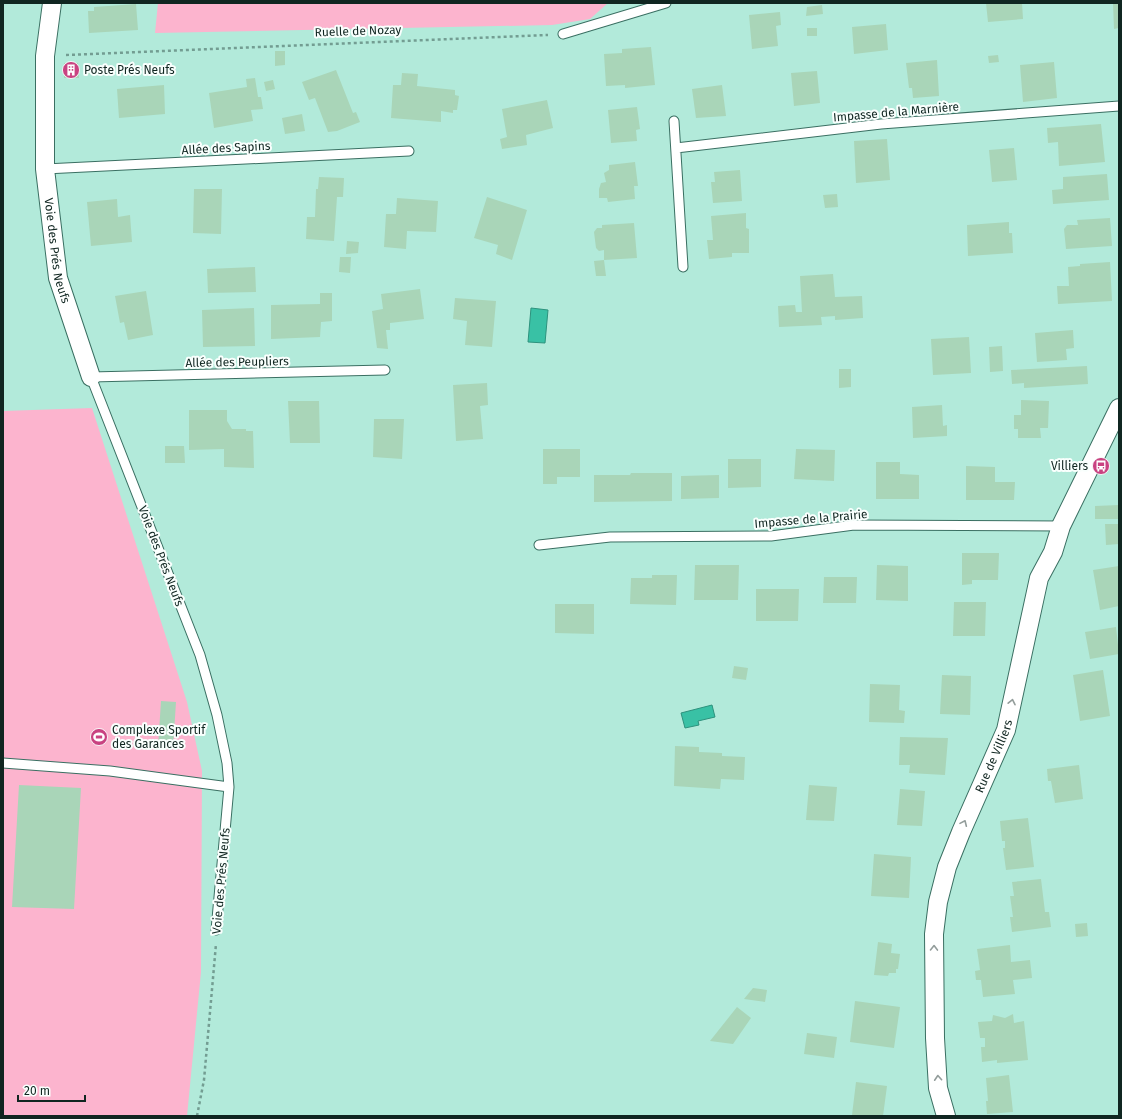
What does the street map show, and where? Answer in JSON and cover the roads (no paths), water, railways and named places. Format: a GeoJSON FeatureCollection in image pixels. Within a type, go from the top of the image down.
{"type":"FeatureCollection","features":[{"type":"Feature","properties":{"kind":"street","name":"Voie des Prés Neufs"},"geometry":{"type":"LineString","coordinates":[[52,3],[45,56],[45,169],[58,278],[91,377]]}},
{"type":"Feature","properties":{"kind":"street","name":"Rue de Villiers"},"geometry":{"type":"LineString","coordinates":[[946,1116],[938,1088],[934,1038],[934,941],[938,902],[960,832],[1006,730],[1039,578],[1053,552],[1061,526],[1119,408]]}},
{"type":"Feature","properties":{"kind":"lane"},"geometry":{"type":"LineString","coordinates":[[563,34],[666,3]]}},
{"type":"Feature","properties":{"kind":"lane","name":"Impasse de la Marnière"},"geometry":{"type":"LineString","coordinates":[[676,148],[881,124],[1119,106]]}},
{"type":"Feature","properties":{"kind":"lane"},"geometry":{"type":"LineString","coordinates":[[674,121],[683,267]]}},
{"type":"Feature","properties":{"kind":"lane","name":"Allée des Sapins"},"geometry":{"type":"LineString","coordinates":[[45,169],[409,150]]}},
{"type":"Feature","properties":{"kind":"lane","name":"Allée des Peupliers"},"geometry":{"type":"LineString","coordinates":[[91,377],[385,370]]}},
{"type":"Feature","properties":{"kind":"lane","name":"Voie des Prés Neufs"},"geometry":{"type":"LineString","coordinates":[[91,377],[200,655],[217,715],[227,763],[229,787],[216,930]]}},
{"type":"Feature","properties":{"kind":"lane","name":"Impasse de la Prairie"},"geometry":{"type":"LineString","coordinates":[[539,545],[610,537],[771,536],[854,525],[1061,526]]}},
{"type":"Feature","properties":{"kind":"lane"},"geometry":{"type":"LineString","coordinates":[[3,764],[110,771],[229,787]]}},
{"type":"Feature","properties":{"kind":"place","name":"Poste Prés Neufs"},"geometry":{"type":"Point","coordinates":[71,70]}},
{"type":"Feature","properties":{"kind":"place","name":"Villiers"},"geometry":{"type":"Point","coordinates":[1101,466]}},
{"type":"Feature","properties":{"kind":"place","name":"Complexe Sportif des Garances"},"geometry":{"type":"Point","coordinates":[99,737]}}]}
